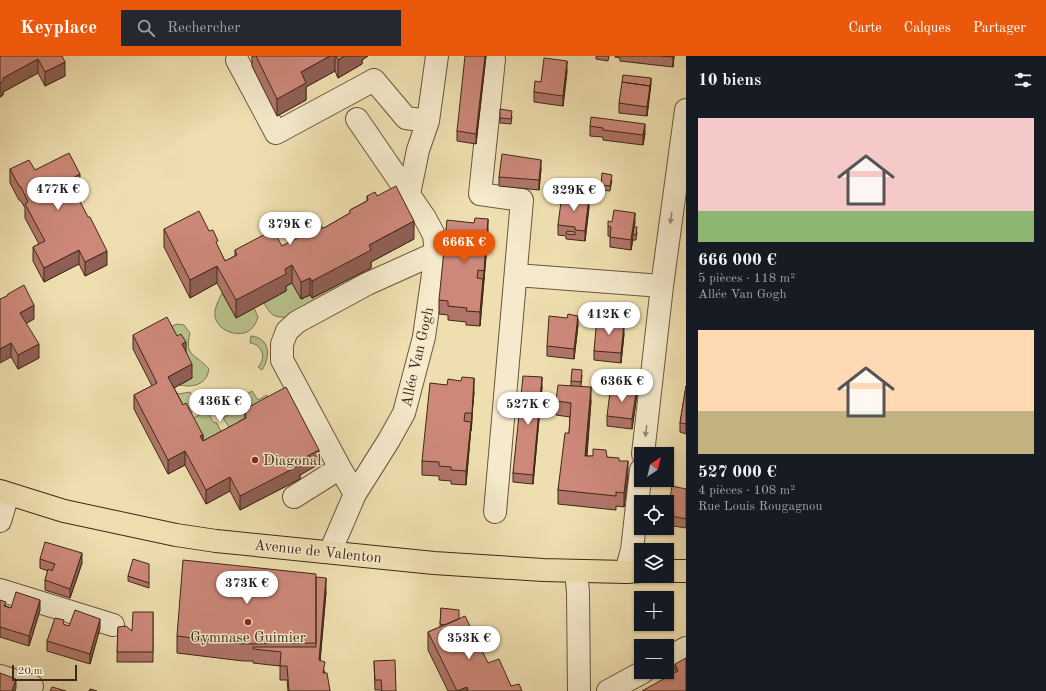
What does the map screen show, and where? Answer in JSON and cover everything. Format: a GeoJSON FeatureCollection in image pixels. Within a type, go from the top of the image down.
{"type":"FeatureCollection","features":[{"type":"Feature","properties":{"kind":"main road","name":"Avenue de Valenton"},"geometry":{"type":"LineString","coordinates":[[4,493],[64,511],[176,536],[216,541],[434,563],[576,571],[633,571]]}},
{"type":"Feature","properties":{"kind":"main road"},"geometry":{"type":"LineString","coordinates":[[674,570],[686,571]]}},
{"type":"Feature","properties":{"kind":"street"},"geometry":{"type":"LineString","coordinates":[[409,194],[418,150],[428,121],[437,56]]}},
{"type":"Feature","properties":{"kind":"street"},"geometry":{"type":"LineString","coordinates":[[494,59],[480,194],[522,200],[495,512]]}},
{"type":"Feature","properties":{"kind":"street"},"geometry":{"type":"LineString","coordinates":[[237,60],[276,132],[374,80],[406,118],[428,121]]}},
{"type":"Feature","properties":{"kind":"street"},"geometry":{"type":"LineString","coordinates":[[644,447],[662,286],[686,110]]}},
{"type":"Feature","properties":{"kind":"street","name":"Allée Van Gogh"},"geometry":{"type":"LineString","coordinates":[[330,552],[355,494],[390,440],[404,413],[424,337],[436,253],[434,236],[425,218],[357,119]]}},
{"type":"Feature","properties":{"kind":"street"},"geometry":{"type":"LineString","coordinates":[[355,494],[282,360],[282,344],[287,332],[297,322],[366,284],[436,253]]}},
{"type":"Feature","properties":{"kind":"street"},"geometry":{"type":"LineString","coordinates":[[516,274],[662,286]]}},
{"type":"Feature","properties":{"kind":"street"},"geometry":{"type":"LineString","coordinates":[[294,497],[340,468]]}},
{"type":"Feature","properties":{"kind":"street"},"geometry":{"type":"LineString","coordinates":[[633,571],[632,550],[639,487]]}},
{"type":"Feature","properties":{"kind":"street"},"geometry":{"type":"LineString","coordinates":[[0,520],[4,493]]}},
{"type":"Feature","properties":{"kind":"street"},"geometry":{"type":"LineString","coordinates":[[576,571],[578,592],[579,691]]}},
{"type":"Feature","properties":{"kind":"street"},"geometry":{"type":"LineString","coordinates":[[0,590],[113,625]]}},
{"type":"Feature","properties":{"kind":"street"},"geometry":{"type":"LineString","coordinates":[[674,655],[686,648]]}},
{"type":"Feature","properties":{"kind":"street"},"geometry":{"type":"LineString","coordinates":[[0,676],[32,686]]}},
{"type":"Feature","properties":{"kind":"street"},"geometry":{"type":"LineString","coordinates":[[608,691],[634,677]]}},
{"type":"Feature","properties":{"kind":"green space"},"geometry":{"type":"Polygon","coordinates":[[[292,283],[301,299],[310,295],[312,298],[337,285],[340,289],[288,317],[273,315],[264,303],[286,291],[285,287],[292,283]]]}},
{"type":"Feature","properties":{"kind":"green space"},"geometry":{"type":"Polygon","coordinates":[[[222,293],[236,318],[254,308],[258,317],[254,326],[249,331],[238,334],[233,333],[223,329],[216,321],[215,310],[222,293]]]}},
{"type":"Feature","properties":{"kind":"green space"},"geometry":{"type":"Polygon","coordinates":[[[177,324],[184,325],[190,333],[188,346],[190,351],[209,369],[206,378],[199,384],[190,386],[180,385],[192,378],[170,327],[177,324]]]}},
{"type":"Feature","properties":{"kind":"green space"},"geometry":{"type":"Polygon","coordinates":[[[251,336],[262,340],[267,348],[267,359],[262,370],[258,367],[262,360],[262,352],[258,346],[250,343],[251,336]]]}},
{"type":"Feature","properties":{"kind":"green space"},"geometry":{"type":"Polygon","coordinates":[[[171,389],[179,394],[190,392],[199,407],[187,415],[171,389]]]}},
{"type":"Feature","properties":{"kind":"green space"},"geometry":{"type":"Polygon","coordinates":[[[252,391],[258,400],[267,395],[274,407],[256,411],[239,421],[240,424],[231,430],[223,418],[235,411],[231,404],[252,391]]]}},
{"type":"Feature","properties":{"kind":"green space"},"geometry":{"type":"Polygon","coordinates":[[[207,411],[214,423],[216,422],[222,433],[203,455],[188,421],[207,411]]]}},
{"type":"Feature","properties":{"kind":"building"},"geometry":{"type":"Polygon","coordinates":[[[0,56],[62,56],[65,62],[45,72],[38,59],[3,78],[3,81],[0,83],[0,56]]]}},
{"type":"Feature","properties":{"kind":"building"},"geometry":{"type":"Polygon","coordinates":[[[256,56],[330,56],[301,72],[306,83],[277,99],[256,56]]]}},
{"type":"Feature","properties":{"kind":"building"},"geometry":{"type":"Polygon","coordinates":[[[336,56],[345,56],[338,60],[336,56]]]}},
{"type":"Feature","properties":{"kind":"building"},"geometry":{"type":"Polygon","coordinates":[[[465,56],[485,56],[476,134],[457,131],[465,56]]]}},
{"type":"Feature","properties":{"kind":"building"},"geometry":{"type":"Polygon","coordinates":[[[544,58],[567,61],[563,96],[534,92],[535,81],[541,82],[544,58]]]}},
{"type":"Feature","properties":{"kind":"building"},"geometry":{"type":"Polygon","coordinates":[[[623,75],[651,78],[650,90],[650,86],[622,82],[623,75]]]}},
{"type":"Feature","properties":{"kind":"building"},"geometry":{"type":"Polygon","coordinates":[[[622,82],[650,86],[647,107],[619,103],[622,82]]]}},
{"type":"Feature","properties":{"kind":"building"},"geometry":{"type":"Polygon","coordinates":[[[500,109],[512,111],[511,119],[500,118],[500,109]]]}},
{"type":"Feature","properties":{"kind":"building"},"geometry":{"type":"Polygon","coordinates":[[[591,117],[645,124],[643,135],[603,130],[603,128],[590,126],[591,117]]]}},
{"type":"Feature","properties":{"kind":"building"},"geometry":{"type":"Polygon","coordinates":[[[69,153],[80,174],[69,180],[107,251],[85,262],[79,250],[44,268],[33,247],[45,241],[25,204],[28,202],[21,187],[10,169],[29,160],[35,170],[69,153]]]}},
{"type":"Feature","properties":{"kind":"building"},"geometry":{"type":"Polygon","coordinates":[[[502,154],[541,160],[539,180],[499,177],[502,154]]]}},
{"type":"Feature","properties":{"kind":"building"},"geometry":{"type":"Polygon","coordinates":[[[602,173],[612,175],[610,186],[601,185],[602,173]]]}},
{"type":"Feature","properties":{"kind":"building"},"geometry":{"type":"Polygon","coordinates":[[[396,186],[414,221],[369,245],[371,250],[312,281],[310,278],[301,282],[292,265],[285,269],[286,274],[236,300],[217,266],[190,280],[164,229],[199,211],[209,231],[213,230],[218,241],[216,242],[225,261],[237,255],[235,250],[273,230],[282,246],[321,225],[321,228],[324,228],[350,213],[350,210],[367,201],[367,196],[375,192],[377,196],[396,186]]]}},
{"type":"Feature","properties":{"kind":"building"},"geometry":{"type":"Polygon","coordinates":[[[562,194],[589,197],[585,231],[575,230],[575,227],[558,225],[562,194]]]}},
{"type":"Feature","properties":{"kind":"building"},"geometry":{"type":"Polygon","coordinates":[[[614,210],[635,213],[631,240],[610,237],[611,227],[608,226],[608,221],[612,222],[614,210]]]}},
{"type":"Feature","properties":{"kind":"building"},"geometry":{"type":"Polygon","coordinates":[[[475,218],[488,219],[484,271],[478,270],[477,278],[483,279],[480,312],[466,311],[467,308],[448,306],[448,301],[439,300],[447,220],[474,223],[475,218]]]}},
{"type":"Feature","properties":{"kind":"building"},"geometry":{"type":"Polygon","coordinates":[[[634,227],[637,227],[636,235],[633,235],[634,227]]]}},
{"type":"Feature","properties":{"kind":"building"},"geometry":{"type":"Polygon","coordinates":[[[567,231],[575,232],[575,235],[566,234],[567,231]]]}},
{"type":"Feature","properties":{"kind":"building"},"geometry":{"type":"Polygon","coordinates":[[[24,285],[34,305],[20,313],[39,344],[18,355],[11,343],[0,349],[0,299],[24,285]]]}},
{"type":"Feature","properties":{"kind":"building"},"geometry":{"type":"Polygon","coordinates":[[[568,314],[578,316],[574,349],[547,346],[549,316],[567,318],[568,314]]]}},
{"type":"Feature","properties":{"kind":"building"},"geometry":{"type":"Polygon","coordinates":[[[167,317],[177,336],[181,334],[186,342],[182,344],[192,364],[168,377],[183,405],[186,403],[203,435],[200,436],[203,441],[246,418],[245,409],[286,387],[319,450],[298,461],[300,465],[240,496],[230,477],[206,490],[185,451],[168,460],[134,395],[157,383],[133,335],[167,317]]]}},
{"type":"Feature","properties":{"kind":"building"},"geometry":{"type":"Polygon","coordinates":[[[597,317],[607,319],[607,322],[624,324],[621,353],[594,351],[597,317]]]}},
{"type":"Feature","properties":{"kind":"building"},"geometry":{"type":"Polygon","coordinates":[[[572,369],[582,370],[581,382],[571,381],[572,369]]]}},
{"type":"Feature","properties":{"kind":"building"},"geometry":{"type":"Polygon","coordinates":[[[523,376],[542,377],[533,475],[513,473],[523,376]]]}},
{"type":"Feature","properties":{"kind":"building"},"geometry":{"type":"Polygon","coordinates":[[[462,377],[474,378],[472,413],[465,413],[464,421],[471,422],[466,471],[451,470],[451,467],[439,466],[439,462],[422,461],[430,383],[447,385],[448,379],[461,381],[462,377]]]}},
{"type":"Feature","properties":{"kind":"building"},"geometry":{"type":"Polygon","coordinates":[[[558,385],[591,387],[585,456],[593,456],[593,449],[606,450],[607,457],[619,458],[619,461],[628,461],[624,493],[616,492],[616,496],[558,490],[565,433],[569,433],[571,403],[556,401],[558,385]]]}},
{"type":"Feature","properties":{"kind":"building"},"geometry":{"type":"Polygon","coordinates":[[[622,386],[637,387],[632,419],[607,416],[610,392],[621,393],[622,386]]]}},
{"type":"Feature","properties":{"kind":"building"},"geometry":{"type":"Polygon","coordinates":[[[686,386],[686,424],[680,423],[686,386]]]}},
{"type":"Feature","properties":{"kind":"building"},"geometry":{"type":"Polygon","coordinates":[[[672,487],[686,489],[686,519],[674,516],[674,495],[670,495],[672,487]]]}},
{"type":"Feature","properties":{"kind":"building"},"geometry":{"type":"Polygon","coordinates":[[[45,542],[82,553],[70,589],[45,580],[48,569],[52,571],[55,564],[40,559],[45,542]]]}},
{"type":"Feature","properties":{"kind":"building"},"geometry":{"type":"Polygon","coordinates":[[[133,559],[149,564],[149,583],[128,576],[133,559]]]}},
{"type":"Feature","properties":{"kind":"building","name":"Gymnase Guimier"},"geometry":{"type":"Polygon","coordinates":[[[183,560],[316,574],[316,643],[243,644],[177,636],[183,560]]]}},
{"type":"Feature","properties":{"kind":"building"},"geometry":{"type":"Polygon","coordinates":[[[316,577],[326,578],[319,660],[325,662],[323,673],[327,673],[330,691],[289,691],[287,666],[280,666],[281,652],[253,649],[253,647],[316,647],[316,577]]]}},
{"type":"Feature","properties":{"kind":"building"},"geometry":{"type":"Polygon","coordinates":[[[16,592],[40,600],[29,636],[0,627],[0,600],[6,602],[4,606],[11,608],[16,592]]]}},
{"type":"Feature","properties":{"kind":"building"},"geometry":{"type":"Polygon","coordinates":[[[441,608],[459,610],[459,619],[445,625],[440,624],[441,608]]]}},
{"type":"Feature","properties":{"kind":"building"},"geometry":{"type":"Polygon","coordinates":[[[75,610],[100,619],[90,654],[47,641],[55,618],[64,620],[63,624],[69,626],[75,610]]]}},
{"type":"Feature","properties":{"kind":"building"},"geometry":{"type":"Polygon","coordinates":[[[133,612],[153,612],[153,652],[117,652],[118,627],[126,626],[132,631],[133,612]]]}},
{"type":"Feature","properties":{"kind":"building"},"geometry":{"type":"Polygon","coordinates":[[[465,616],[488,663],[499,659],[511,686],[519,684],[522,691],[468,691],[467,687],[457,691],[428,632],[465,616]]]}},
{"type":"Feature","properties":{"kind":"building"},"geometry":{"type":"Polygon","coordinates":[[[686,658],[686,691],[642,691],[664,679],[674,679],[674,673],[678,671],[675,664],[686,658]]]}},
{"type":"Feature","properties":{"kind":"building"},"geometry":{"type":"Polygon","coordinates":[[[395,660],[396,691],[382,691],[381,680],[375,680],[374,661],[395,660]]]}},
{"type":"Feature","properties":{"kind":"building"},"geometry":{"type":"Polygon","coordinates":[[[0,673],[16,679],[12,691],[0,691],[0,673]]]}},
{"type":"Feature","properties":{"kind":"building"},"geometry":{"type":"Polygon","coordinates":[[[52,687],[66,691],[50,691],[52,687]]]}},
{"type":"Feature","properties":{"kind":"place","name":"Diagonal"},"geometry":{"type":"Point","coordinates":[255,460]}},
{"type":"Feature","properties":{"kind":"place","name":"Gymnase Guimier"},"geometry":{"type":"Point","coordinates":[248,622]}}]}
